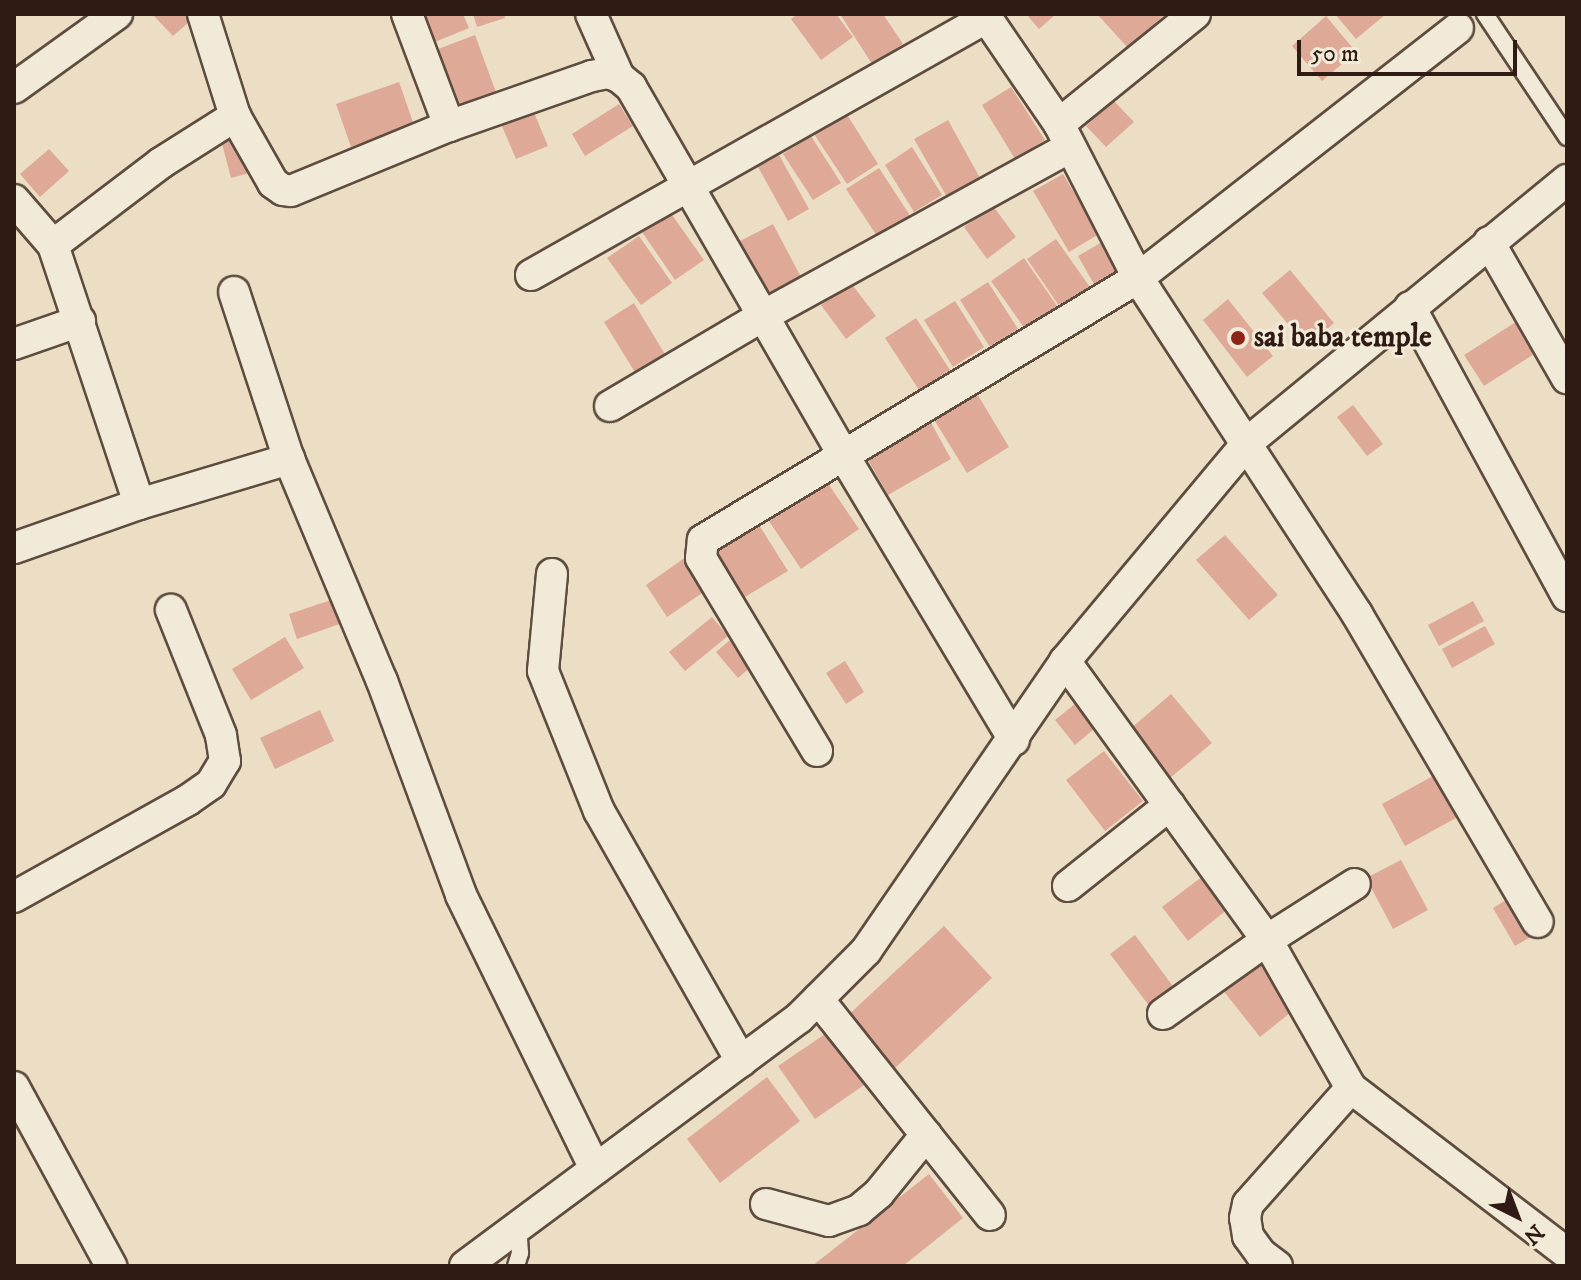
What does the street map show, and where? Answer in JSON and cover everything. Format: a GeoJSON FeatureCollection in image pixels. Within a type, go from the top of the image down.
{"type":"FeatureCollection","features":[{"type":"Feature","properties":{"kind":"street"},"geometry":{"type":"LineString","coordinates":[[14,88],[117,14]]}},
{"type":"Feature","properties":{"kind":"street"},"geometry":{"type":"LineString","coordinates":[[203,14],[235,116],[273,183],[291,191],[449,126],[592,76],[608,73],[631,87],[844,456],[1014,740]]}},
{"type":"Feature","properties":{"kind":"street"},"geometry":{"type":"LineString","coordinates":[[407,14],[449,126]]}},
{"type":"Feature","properties":{"kind":"street"},"geometry":{"type":"LineString","coordinates":[[591,14],[619,77]]}},
{"type":"Feature","properties":{"kind":"street"},"geometry":{"type":"LineString","coordinates":[[610,406],[1065,136],[1195,14]]}},
{"type":"Feature","properties":{"kind":"street"},"geometry":{"type":"LineString","coordinates":[[531,275],[985,16],[1065,136],[1138,278],[1248,442],[1357,614],[1538,922]]}},
{"type":"Feature","properties":{"kind":"street"},"geometry":{"type":"LineString","coordinates":[[817,751],[701,558],[700,548],[709,535],[1138,278],[1458,28]]}},
{"type":"Feature","properties":{"kind":"street"},"geometry":{"type":"LineString","coordinates":[[53,245],[161,163],[235,116]]}},
{"type":"Feature","properties":{"kind":"street"},"geometry":{"type":"LineString","coordinates":[[465,1266],[519,1253],[595,1169],[799,1018],[866,951],[1014,740],[1065,661],[1248,442],[1567,180]]}},
{"type":"Feature","properties":{"kind":"street"},"geometry":{"type":"LineString","coordinates":[[14,200],[53,245],[139,504]]}},
{"type":"Feature","properties":{"kind":"street"},"geometry":{"type":"LineString","coordinates":[[1489,242],[1567,378]]}},
{"type":"Feature","properties":{"kind":"street"},"geometry":{"type":"LineString","coordinates":[[234,292],[289,459],[382,681],[461,895],[595,1169]]}},
{"type":"Feature","properties":{"kind":"street"},"geometry":{"type":"LineString","coordinates":[[1410,307],[1567,596]]}},
{"type":"Feature","properties":{"kind":"street"},"geometry":{"type":"LineString","coordinates":[[14,344],[80,321]]}},
{"type":"Feature","properties":{"kind":"street"},"geometry":{"type":"LineString","coordinates":[[14,548],[139,504],[289,459]]}},
{"type":"Feature","properties":{"kind":"street"},"geometry":{"type":"LineString","coordinates":[[552,574],[543,671],[599,811],[741,1061]]}},
{"type":"Feature","properties":{"kind":"street"},"geometry":{"type":"LineString","coordinates":[[14,897],[188,800],[211,784],[225,761],[221,735],[171,610]]}},
{"type":"Feature","properties":{"kind":"street"},"geometry":{"type":"LineString","coordinates":[[1065,661],[1267,940],[1351,1088],[1567,1253]]}},
{"type":"Feature","properties":{"kind":"street"},"geometry":{"type":"LineString","coordinates":[[1068,886],[1170,805]]}},
{"type":"Feature","properties":{"kind":"street"},"geometry":{"type":"LineString","coordinates":[[1163,1014],[1267,940],[1355,884]]}},
{"type":"Feature","properties":{"kind":"street"},"geometry":{"type":"LineString","coordinates":[[818,999],[990,1215]]}},
{"type":"Feature","properties":{"kind":"street"},"geometry":{"type":"LineString","coordinates":[[14,1087],[111,1266]]}},
{"type":"Feature","properties":{"kind":"street"},"geometry":{"type":"LineString","coordinates":[[1277,1266],[1261,1254],[1248,1236],[1248,1204],[1351,1088]]}},
{"type":"Feature","properties":{"kind":"street"},"geometry":{"type":"LineString","coordinates":[[766,1204],[829,1221],[859,1210],[879,1193],[926,1135]]}},
{"type":"Feature","properties":{"kind":"lane"},"geometry":{"type":"LineString","coordinates":[[1485,14],[1567,137]]}},
{"type":"Feature","properties":{"kind":"building"},"geometry":{"type":"Polygon","coordinates":[[[152,14],[194,14],[196,16],[173,36],[152,14]]]}},
{"type":"Feature","properties":{"kind":"building"},"geometry":{"type":"Polygon","coordinates":[[[418,14],[463,14],[469,28],[430,44],[418,14]]]}},
{"type":"Feature","properties":{"kind":"building"},"geometry":{"type":"Polygon","coordinates":[[[473,14],[504,14],[505,18],[477,27],[473,14]]]}},
{"type":"Feature","properties":{"kind":"building"},"geometry":{"type":"Polygon","coordinates":[[[798,14],[836,14],[853,37],[821,60],[791,19],[798,14]]]}},
{"type":"Feature","properties":{"kind":"building"},"geometry":{"type":"Polygon","coordinates":[[[840,14],[883,14],[903,44],[872,64],[840,14]]]}},
{"type":"Feature","properties":{"kind":"building"},"geometry":{"type":"Polygon","coordinates":[[[1026,14],[1056,14],[1039,29],[1026,14]]]}},
{"type":"Feature","properties":{"kind":"building"},"geometry":{"type":"Polygon","coordinates":[[[1097,14],[1165,14],[1128,48],[1097,14]]]}},
{"type":"Feature","properties":{"kind":"building"},"geometry":{"type":"Polygon","coordinates":[[[1335,14],[1386,14],[1356,39],[1335,14]]]}},
{"type":"Feature","properties":{"kind":"building"},"geometry":{"type":"Polygon","coordinates":[[[1326,16],[1356,52],[1322,81],[1292,46],[1326,16]]]}},
{"type":"Feature","properties":{"kind":"building"},"geometry":{"type":"Polygon","coordinates":[[[475,35],[497,95],[454,111],[433,51],[475,35]]]}},
{"type":"Feature","properties":{"kind":"building"},"geometry":{"type":"Polygon","coordinates":[[[399,82],[414,125],[351,147],[336,104],[399,82]]]}},
{"type":"Feature","properties":{"kind":"building"},"geometry":{"type":"Polygon","coordinates":[[[1011,87],[1045,140],[1015,159],[982,105],[1011,87]]]}},
{"type":"Feature","properties":{"kind":"building"},"geometry":{"type":"Polygon","coordinates":[[[1114,101],[1134,122],[1106,147],[1086,126],[1114,101]]]}},
{"type":"Feature","properties":{"kind":"building"},"geometry":{"type":"Polygon","coordinates":[[[530,103],[548,146],[516,159],[498,117],[530,103]]]}},
{"type":"Feature","properties":{"kind":"building"},"geometry":{"type":"Polygon","coordinates":[[[619,104],[633,126],[585,156],[572,134],[619,104]]]}},
{"type":"Feature","properties":{"kind":"building"},"geometry":{"type":"Polygon","coordinates":[[[846,113],[878,164],[847,184],[814,134],[846,113]]]}},
{"type":"Feature","properties":{"kind":"building"},"geometry":{"type":"Polygon","coordinates":[[[948,120],[980,178],[947,197],[914,139],[948,120]]]}},
{"type":"Feature","properties":{"kind":"building"},"geometry":{"type":"Polygon","coordinates":[[[244,134],[253,172],[231,178],[221,140],[244,134]]]}},
{"type":"Feature","properties":{"kind":"building"},"geometry":{"type":"Polygon","coordinates":[[[811,136],[841,183],[813,200],[783,154],[811,136]]]}},
{"type":"Feature","properties":{"kind":"building"},"geometry":{"type":"Polygon","coordinates":[[[912,147],[942,195],[914,212],[885,165],[912,147]]]}},
{"type":"Feature","properties":{"kind":"building"},"geometry":{"type":"Polygon","coordinates":[[[49,149],[69,171],[40,197],[20,174],[49,149]]]}},
{"type":"Feature","properties":{"kind":"building"},"geometry":{"type":"Polygon","coordinates":[[[779,155],[809,209],[788,221],[758,167],[779,155]]]}},
{"type":"Feature","properties":{"kind":"building"},"geometry":{"type":"Polygon","coordinates":[[[879,168],[911,217],[879,239],[846,189],[879,168]]]}},
{"type":"Feature","properties":{"kind":"building"},"geometry":{"type":"Polygon","coordinates":[[[1063,174],[1099,234],[1069,252],[1033,191],[1063,174]]]}},
{"type":"Feature","properties":{"kind":"building"},"geometry":{"type":"Polygon","coordinates":[[[993,206],[1016,237],[987,259],[964,227],[993,206]]]}},
{"type":"Feature","properties":{"kind":"building"},"geometry":{"type":"Polygon","coordinates":[[[670,212],[704,260],[675,280],[642,232],[670,212]]]}},
{"type":"Feature","properties":{"kind":"building"},"geometry":{"type":"Polygon","coordinates":[[[773,224],[801,277],[767,296],[738,242],[773,224]]]}},
{"type":"Feature","properties":{"kind":"building"},"geometry":{"type":"Polygon","coordinates":[[[639,236],[672,283],[641,305],[607,258],[639,236]]]}},
{"type":"Feature","properties":{"kind":"building"},"geometry":{"type":"Polygon","coordinates":[[[1109,238],[1126,269],[1095,286],[1078,256],[1109,238]]]}},
{"type":"Feature","properties":{"kind":"building"},"geometry":{"type":"Polygon","coordinates":[[[1056,239],[1092,290],[1062,310],[1027,259],[1056,239]]]}},
{"type":"Feature","properties":{"kind":"building"},"geometry":{"type":"Polygon","coordinates":[[[1024,258],[1057,306],[1025,329],[991,281],[1024,258]]]}},
{"type":"Feature","properties":{"kind":"building"},"geometry":{"type":"Polygon","coordinates":[[[1290,270],[1334,323],[1307,347],[1262,293],[1290,270]]]}},
{"type":"Feature","properties":{"kind":"building"},"geometry":{"type":"Polygon","coordinates":[[[988,282],[1018,329],[990,347],[960,300],[988,282]]]}},
{"type":"Feature","properties":{"kind":"building"},"geometry":{"type":"Polygon","coordinates":[[[851,283],[876,316],[846,339],[821,305],[851,283]]]}},
{"type":"Feature","properties":{"kind":"building","name":"sai baba temple"},"geometry":{"type":"Polygon","coordinates":[[[1228,299],[1273,356],[1247,377],[1203,320],[1228,299]]]}},
{"type":"Feature","properties":{"kind":"building"},"geometry":{"type":"Polygon","coordinates":[[[955,301],[984,347],[953,367],[924,320],[955,301]]]}},
{"type":"Feature","properties":{"kind":"building"},"geometry":{"type":"Polygon","coordinates":[[[634,303],[666,356],[636,374],[604,322],[634,303]]]}},
{"type":"Feature","properties":{"kind":"building"},"geometry":{"type":"Polygon","coordinates":[[[916,318],[950,370],[919,390],[885,338],[916,318]]]}},
{"type":"Feature","properties":{"kind":"building"},"geometry":{"type":"Polygon","coordinates":[[[1519,320],[1539,351],[1484,386],[1464,355],[1519,320]]]}},
{"type":"Feature","properties":{"kind":"building"},"geometry":{"type":"Polygon","coordinates":[[[976,392],[1009,447],[967,473],[933,418],[976,392]]]}},
{"type":"Feature","properties":{"kind":"building"},"geometry":{"type":"Polygon","coordinates":[[[1353,405],[1383,444],[1367,456],[1337,417],[1353,405]]]}},
{"type":"Feature","properties":{"kind":"building"},"geometry":{"type":"Polygon","coordinates":[[[930,421],[951,459],[888,495],[867,458],[930,421]]]}},
{"type":"Feature","properties":{"kind":"building"},"geometry":{"type":"Polygon","coordinates":[[[827,482],[859,529],[801,569],[769,521],[827,482]]]}},
{"type":"Feature","properties":{"kind":"building"},"geometry":{"type":"Polygon","coordinates":[[[754,517],[788,571],[743,598],[710,544],[754,517]]]}},
{"type":"Feature","properties":{"kind":"building"},"geometry":{"type":"Polygon","coordinates":[[[1225,535],[1278,595],[1249,620],[1196,560],[1225,535]]]}},
{"type":"Feature","properties":{"kind":"building"},"geometry":{"type":"Polygon","coordinates":[[[686,557],[708,589],[667,617],[646,585],[686,557]]]}},
{"type":"Feature","properties":{"kind":"building"},"geometry":{"type":"Polygon","coordinates":[[[340,597],[348,621],[297,639],[289,614],[340,597]]]}},
{"type":"Feature","properties":{"kind":"building"},"geometry":{"type":"Polygon","coordinates":[[[1473,601],[1484,621],[1439,646],[1428,625],[1473,601]]]}},
{"type":"Feature","properties":{"kind":"building"},"geometry":{"type":"Polygon","coordinates":[[[712,617],[728,636],[685,671],[669,652],[712,617]]]}},
{"type":"Feature","properties":{"kind":"building"},"geometry":{"type":"Polygon","coordinates":[[[1485,626],[1495,644],[1452,668],[1442,649],[1485,626]]]}},
{"type":"Feature","properties":{"kind":"building"},"geometry":{"type":"Polygon","coordinates":[[[285,637],[304,668],[251,700],[232,669],[285,637]]]}},
{"type":"Feature","properties":{"kind":"building"},"geometry":{"type":"Polygon","coordinates":[[[730,640],[752,666],[738,678],[716,652],[730,640]]]}},
{"type":"Feature","properties":{"kind":"building"},"geometry":{"type":"Polygon","coordinates":[[[845,661],[864,692],[846,704],[826,673],[845,661]]]}},
{"type":"Feature","properties":{"kind":"building"},"geometry":{"type":"Polygon","coordinates":[[[1171,694],[1212,743],[1170,778],[1130,729],[1171,694]]]}},
{"type":"Feature","properties":{"kind":"building"},"geometry":{"type":"Polygon","coordinates":[[[1075,704],[1094,729],[1075,745],[1055,720],[1075,704]]]}},
{"type":"Feature","properties":{"kind":"building"},"geometry":{"type":"Polygon","coordinates":[[[320,710],[334,741],[275,769],[260,738],[320,710]]]}},
{"type":"Feature","properties":{"kind":"building"},"geometry":{"type":"Polygon","coordinates":[[[1104,751],[1143,801],[1105,831],[1066,780],[1104,751]]]}},
{"type":"Feature","properties":{"kind":"building"},"geometry":{"type":"Polygon","coordinates":[[[1444,770],[1467,812],[1405,846],[1382,804],[1444,770]]]}},
{"type":"Feature","properties":{"kind":"building"},"geometry":{"type":"Polygon","coordinates":[[[1401,860],[1428,910],[1393,929],[1366,878],[1401,860]]]}},
{"type":"Feature","properties":{"kind":"building"},"geometry":{"type":"Polygon","coordinates":[[[1203,876],[1228,909],[1188,941],[1162,907],[1203,876]]]}},
{"type":"Feature","properties":{"kind":"building"},"geometry":{"type":"Polygon","coordinates":[[[1512,896],[1534,935],[1515,946],[1493,908],[1512,896]]]}},
{"type":"Feature","properties":{"kind":"building"},"geometry":{"type":"Polygon","coordinates":[[[944,926],[992,978],[893,1070],[845,1018],[944,926]]]}},
{"type":"Feature","properties":{"kind":"building"},"geometry":{"type":"Polygon","coordinates":[[[1135,935],[1175,989],[1150,1007],[1110,954],[1135,935]]]}},
{"type":"Feature","properties":{"kind":"building"},"geometry":{"type":"Polygon","coordinates":[[[1262,957],[1300,1005],[1260,1037],[1222,989],[1262,957]]]}},
{"type":"Feature","properties":{"kind":"building"},"geometry":{"type":"Polygon","coordinates":[[[828,1032],[864,1085],[815,1119],[778,1066],[828,1032]]]}},
{"type":"Feature","properties":{"kind":"building"},"geometry":{"type":"Polygon","coordinates":[[[767,1077],[800,1121],[720,1183],[687,1139],[767,1077]]]}},
{"type":"Feature","properties":{"kind":"building"},"geometry":{"type":"Polygon","coordinates":[[[929,1174],[963,1218],[903,1266],[812,1266],[929,1174]]]}},
{"type":"Feature","properties":{"kind":"place","name":"sai baba temple"},"geometry":{"type":"Point","coordinates":[1238,338]}}]}
